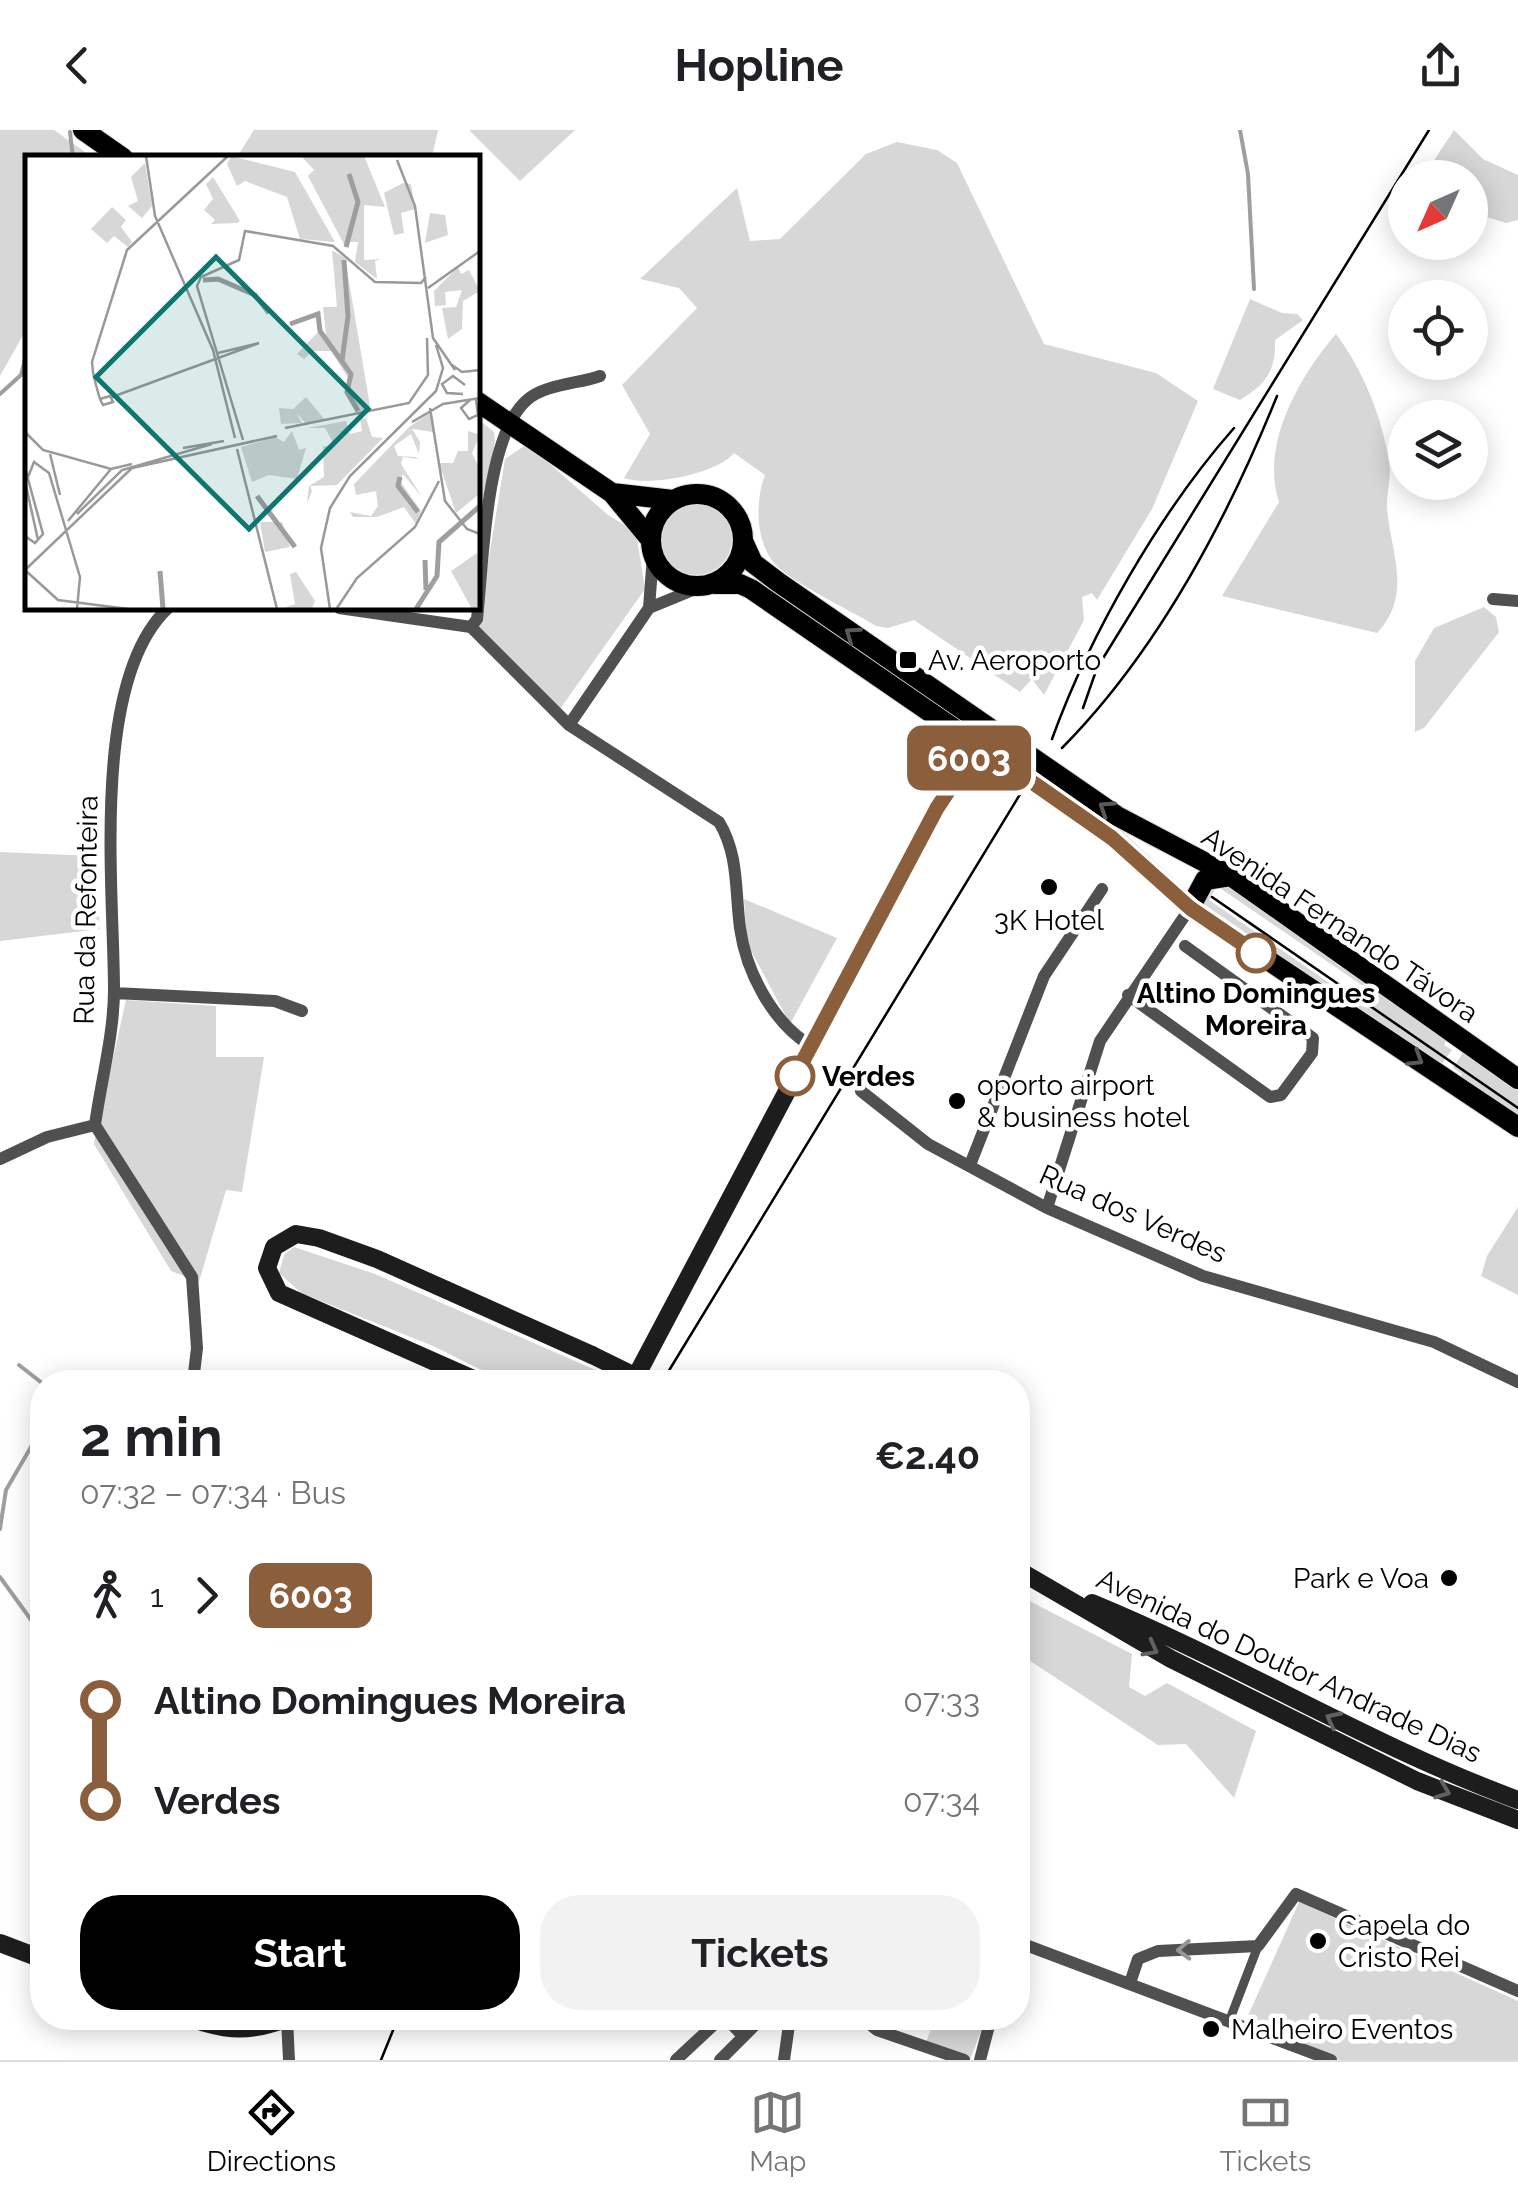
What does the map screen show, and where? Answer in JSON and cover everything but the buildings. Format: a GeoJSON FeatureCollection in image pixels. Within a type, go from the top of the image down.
{"type":"FeatureCollection","features":[{"type":"Feature","properties":{"kind":"main road"},"geometry":{"type":"LineString","coordinates":[[83,130],[119,155]]}},
{"type":"Feature","properties":{"kind":"main road"},"geometry":{"type":"LineString","coordinates":[[480,403],[612,494],[671,579],[707,585],[738,564],[744,541],[739,520],[718,498],[701,494],[672,500],[612,494]]}},
{"type":"Feature","properties":{"kind":"main road"},"geometry":{"type":"LineString","coordinates":[[652,547],[653,524],[672,500]]}},
{"type":"Feature","properties":{"kind":"main road","name":"Avenida Fernando Távora"},"geometry":{"type":"LineString","coordinates":[[744,541],[753,563],[1112,838],[1190,908],[1518,1127]]}},
{"type":"Feature","properties":{"kind":"main road","name":"Avenida Fernando Távora"},"geometry":{"type":"LineString","coordinates":[[707,585],[740,584],[751,589],[984,737],[1143,831],[1230,876],[1518,1079]]}},
{"type":"Feature","properties":{"kind":"main road"},"geometry":{"type":"LineString","coordinates":[[638,1370],[937,808],[984,737]]}},
{"type":"Feature","properties":{"kind":"main road"},"geometry":{"type":"LineString","coordinates":[[1190,908],[1205,880],[1230,876]]}},
{"type":"Feature","properties":{"kind":"main road"},"geometry":{"type":"LineString","coordinates":[[453,1370],[278,1293],[267,1268],[274,1247],[296,1234],[319,1238],[377,1259],[623,1370]]}},
{"type":"Feature","properties":{"kind":"main road","name":"Avenida do Doutor Andrade Dias"},"geometry":{"type":"LineString","coordinates":[[1030,1576],[1168,1635],[1425,1765],[1518,1800]]}},
{"type":"Feature","properties":{"kind":"main road","name":"Avenida do Doutor Andrade Dias"},"geometry":{"type":"LineString","coordinates":[[1038,1580],[1188,1668],[1417,1781],[1518,1820]]}},
{"type":"Feature","properties":{"kind":"main road"},"geometry":{"type":"LineString","coordinates":[[0,1943],[30,1954]]}},
{"type":"Feature","properties":{"kind":"street"},"geometry":{"type":"LineString","coordinates":[[480,597],[500,454],[510,424],[523,403],[536,394],[600,376]]}},
{"type":"Feature","properties":{"kind":"street"},"geometry":{"type":"LineString","coordinates":[[569,725],[650,608],[652,547]]}},
{"type":"Feature","properties":{"kind":"street"},"geometry":{"type":"LineString","coordinates":[[650,608],[707,585]]}},
{"type":"Feature","properties":{"kind":"street"},"geometry":{"type":"LineString","coordinates":[[1493,599],[1518,600]]}},
{"type":"Feature","properties":{"kind":"street","name":"Rua da Refonteira"},"geometry":{"type":"LineString","coordinates":[[95,1125],[114,993],[107,844],[127,678],[147,629],[166,610]]}},
{"type":"Feature","properties":{"kind":"street"},"geometry":{"type":"LineString","coordinates":[[353,610],[471,627],[569,725],[719,822],[733,847],[740,929],[751,968],[792,1035],[811,1046]]}},
{"type":"Feature","properties":{"kind":"street"},"geometry":{"type":"LineString","coordinates":[[471,627],[478,610]]}},
{"type":"Feature","properties":{"kind":"street"},"geometry":{"type":"LineString","coordinates":[[970,1165],[1044,976],[1102,890]]}},
{"type":"Feature","properties":{"kind":"street"},"geometry":{"type":"LineString","coordinates":[[1048,1208],[1095,1055],[1128,995],[1190,908]]}},
{"type":"Feature","properties":{"kind":"street"},"geometry":{"type":"LineString","coordinates":[[1128,995],[1270,1097],[1281,1095],[1312,1053],[1314,1038],[1185,946]]}},
{"type":"Feature","properties":{"kind":"street"},"geometry":{"type":"LineString","coordinates":[[114,993],[275,1001],[302,1011]]}},
{"type":"Feature","properties":{"kind":"street","name":"Rua dos Verdes"},"geometry":{"type":"LineString","coordinates":[[861,1091],[928,1144],[1048,1208],[1203,1276],[1434,1342],[1518,1382]]}},
{"type":"Feature","properties":{"kind":"street"},"geometry":{"type":"LineString","coordinates":[[0,1158],[47,1138],[95,1125],[192,1277],[197,1348],[194,1370]]}},
{"type":"Feature","properties":{"kind":"street"},"geometry":{"type":"LineString","coordinates":[[1230,2019],[1258,1946],[1296,1894],[1518,1991]]}},
{"type":"Feature","properties":{"kind":"street"},"geometry":{"type":"LineString","coordinates":[[1030,1946],[1330,2060]]}},
{"type":"Feature","properties":{"kind":"street"},"geometry":{"type":"LineString","coordinates":[[1130,1983],[1138,1958],[1158,1951],[1258,1946]]}},
{"type":"Feature","properties":{"kind":"street"},"geometry":{"type":"LineString","coordinates":[[288,2030],[288,2060]]}},
{"type":"Feature","properties":{"kind":"street"},"geometry":{"type":"LineString","coordinates":[[676,2060],[710,2030]]}},
{"type":"Feature","properties":{"kind":"street"},"geometry":{"type":"LineString","coordinates":[[737,2030],[743,2036]]}},
{"type":"Feature","properties":{"kind":"street"},"geometry":{"type":"LineString","coordinates":[[727,2058],[749,2030]]}},
{"type":"Feature","properties":{"kind":"street"},"geometry":{"type":"LineString","coordinates":[[784,2060],[788,2030]]}},
{"type":"Feature","properties":{"kind":"street"},"geometry":{"type":"LineString","coordinates":[[877,2030],[930,2055],[964,2060]]}},
{"type":"Feature","properties":{"kind":"street"},"geometry":{"type":"LineString","coordinates":[[980,2060],[988,2030]]}},
{"type":"Feature","properties":{"kind":"street"},"geometry":{"type":"LineString","coordinates":[[690,2047],[702,2060]]}},
{"type":"Feature","properties":{"kind":"shaded area"},"geometry":{"type":"Polygon","coordinates":[[[0,130],[54,130],[89,155],[25,155],[25,332],[0,376],[0,130]]]}},
{"type":"Feature","properties":{"kind":"shaded area"},"geometry":{"type":"Polygon","coordinates":[[[254,130],[438,130],[432,155],[238,155],[254,130]]]}},
{"type":"Feature","properties":{"kind":"shaded area"},"geometry":{"type":"Polygon","coordinates":[[[469,130],[575,130],[520,181],[469,130]]]}},
{"type":"Feature","properties":{"kind":"shaded area"},"geometry":{"type":"Polygon","coordinates":[[[1454,130],[1485,160],[1434,160],[1454,130]]]}},
{"type":"Feature","properties":{"kind":"shaded area"},"geometry":{"type":"Polygon","coordinates":[[[897,142],[937,150],[957,163],[1044,344],[1156,373],[1198,401],[1152,509],[1097,600],[1092,593],[1082,597],[1084,620],[1044,695],[1032,679],[1020,692],[914,620],[888,628],[876,626],[783,572],[768,555],[760,533],[758,508],[765,475],[734,453],[713,467],[682,477],[649,481],[624,478],[650,434],[622,385],[697,308],[679,288],[640,279],[737,188],[750,241],[780,239],[866,154],[897,142]]]}},
{"type":"Feature","properties":{"kind":"shaded area"},"geometry":{"type":"Polygon","coordinates":[[[1488,161],[1518,175],[1518,220],[1506,223],[1488,218],[1488,161]]]}},
{"type":"Feature","properties":{"kind":"shaded area"},"geometry":{"type":"Polygon","coordinates":[[[1250,299],[1282,313],[1297,314],[1303,320],[1275,340],[1268,376],[1240,400],[1213,389],[1250,299]]]}},
{"type":"Feature","properties":{"kind":"shaded area"},"geometry":{"type":"Polygon","coordinates":[[[1336,334],[1370,395],[1388,457],[1387,508],[1397,589],[1388,618],[1377,633],[1222,596],[1279,502],[1274,480],[1279,435],[1297,391],[1336,334]]]}},
{"type":"Feature","properties":{"kind":"shaded area"},"geometry":{"type":"Polygon","coordinates":[[[480,421],[494,432],[480,528],[480,421]]]}},
{"type":"Feature","properties":{"kind":"shaded area"},"geometry":{"type":"Polygon","coordinates":[[[527,444],[608,515],[636,532],[645,589],[560,709],[477,631],[505,459],[527,444]]]}},
{"type":"Feature","properties":{"kind":"shaded area"},"geometry":{"type":"Polygon","coordinates":[[[696,503],[721,514],[732,539],[721,564],[696,575],[671,564],[660,539],[671,514],[696,503]]]}},
{"type":"Feature","properties":{"kind":"shaded area"},"geometry":{"type":"Polygon","coordinates":[[[1484,607],[1496,617],[1499,632],[1424,728],[1415,732],[1415,661],[1434,628],[1484,607]]]}},
{"type":"Feature","properties":{"kind":"shaded area"},"geometry":{"type":"Polygon","coordinates":[[[0,852],[94,856],[100,929],[0,941],[0,852]]]}},
{"type":"Feature","properties":{"kind":"shaded area"},"geometry":{"type":"Polygon","coordinates":[[[1223,881],[1447,1039],[1444,1045],[1452,1050],[1441,1065],[1205,908],[1202,901],[1208,885],[1223,881]],[[1217,886],[1209,900],[1357,1002],[1366,988],[1217,886]]]}},
{"type":"Feature","properties":{"kind":"shaded area"},"geometry":{"type":"Polygon","coordinates":[[[744,899],[837,938],[790,1024],[747,943],[744,899]]]}},
{"type":"Feature","properties":{"kind":"shaded area"},"geometry":{"type":"Polygon","coordinates":[[[126,1000],[216,1006],[216,1057],[264,1057],[242,1192],[226,1190],[199,1282],[171,1271],[94,1144],[126,1000]]]}},
{"type":"Feature","properties":{"kind":"shaded area"},"geometry":{"type":"Polygon","coordinates":[[[1464,1051],[1518,1089],[1518,1118],[1459,1079],[1462,1074],[1453,1068],[1464,1051]]]}},
{"type":"Feature","properties":{"kind":"shaded area"},"geometry":{"type":"Polygon","coordinates":[[[1518,1207],[1518,1295],[1481,1276],[1487,1256],[1518,1207]]]}},
{"type":"Feature","properties":{"kind":"shaded area"},"geometry":{"type":"Polygon","coordinates":[[[294,1247],[375,1274],[596,1370],[482,1370],[301,1293],[279,1273],[284,1255],[294,1247]]]}},
{"type":"Feature","properties":{"kind":"shaded area"},"geometry":{"type":"Polygon","coordinates":[[[1030,1601],[1132,1654],[1129,1687],[1145,1696],[1167,1683],[1256,1731],[1234,1798],[1186,1744],[1158,1745],[1030,1661],[1030,1601]]]}},
{"type":"Feature","properties":{"kind":"shaded area"},"geometry":{"type":"Polygon","coordinates":[[[1299,1902],[1518,2001],[1518,2060],[1339,2060],[1247,2018],[1299,1902]]]}},
{"type":"Feature","properties":{"kind":"shaded area"},"geometry":{"type":"Polygon","coordinates":[[[931,2030],[981,2030],[970,2060],[925,2045],[931,2030]]]}},
{"type":"Feature","properties":{"kind":"waterway"},"geometry":{"type":"LineString","coordinates":[[1240,130],[1248,174],[1254,289]]}},
{"type":"Feature","properties":{"kind":"waterway"},"geometry":{"type":"LineString","coordinates":[[70,132],[73,155]]}},
{"type":"Feature","properties":{"kind":"waterway"},"geometry":{"type":"LineString","coordinates":[[0,394],[21,375],[25,360]]}},
{"type":"Feature","properties":{"kind":"waterway"},"geometry":{"type":"LineString","coordinates":[[19,1365],[30,1374]]}},
{"type":"Feature","properties":{"kind":"waterway"},"geometry":{"type":"LineString","coordinates":[[0,1529],[6,1490],[30,1449]]}},
{"type":"Feature","properties":{"kind":"waterway"},"geometry":{"type":"LineString","coordinates":[[0,1577],[30,1618]]}},
{"type":"Feature","properties":{"kind":"tram line"},"geometry":{"type":"LineString","coordinates":[[1083,708],[1097,668],[1429,130]]}},
{"type":"Feature","properties":{"kind":"tram line"},"geometry":{"type":"LineString","coordinates":[[1062,748],[1129,670],[1186,583],[1235,491],[1277,396]]}},
{"type":"Feature","properties":{"kind":"tram line"},"geometry":{"type":"LineString","coordinates":[[1052,739],[1086,658],[1130,576],[1180,497],[1234,428]]}},
{"type":"Feature","properties":{"kind":"tram line"},"geometry":{"type":"LineString","coordinates":[[669,1370],[1022,791]]}},
{"type":"Feature","properties":{"kind":"tram line"},"geometry":{"type":"LineString","coordinates":[[1212,897],[1518,1108]]}},
{"type":"Feature","properties":{"kind":"tram line"},"geometry":{"type":"LineString","coordinates":[[381,2060],[393,2030]]}},
{"type":"Feature","properties":{"kind":"bus line","name":"6003"},"geometry":{"type":"LineString","coordinates":[[795,1076],[937,808],[979,745],[1112,838],[1190,908],[1256,953]]}},
{"type":"Feature","properties":{"kind":"place","name":"Av. Aeroporto"},"geometry":{"type":"Point","coordinates":[908,660]}},
{"type":"Feature","properties":{"kind":"place","name":"3K Hotel"},"geometry":{"type":"Point","coordinates":[1049,887]}},
{"type":"Feature","properties":{"kind":"place","name":"Altino Domingues Moreira"},"geometry":{"type":"Point","coordinates":[1256,953]}},
{"type":"Feature","properties":{"kind":"place","name":"Verdes"},"geometry":{"type":"Point","coordinates":[795,1076]}},
{"type":"Feature","properties":{"kind":"place","name":"oporto airport & business hotel"},"geometry":{"type":"Point","coordinates":[957,1101]}},
{"type":"Feature","properties":{"kind":"place","name":"Park e Voa"},"geometry":{"type":"Point","coordinates":[1449,1578]}},
{"type":"Feature","properties":{"kind":"place","name":"Capela do Cristo Rei"},"geometry":{"type":"Point","coordinates":[1318,1941]}},
{"type":"Feature","properties":{"kind":"place","name":"Malheiro Eventos"},"geometry":{"type":"Point","coordinates":[1211,2029]}}]}
